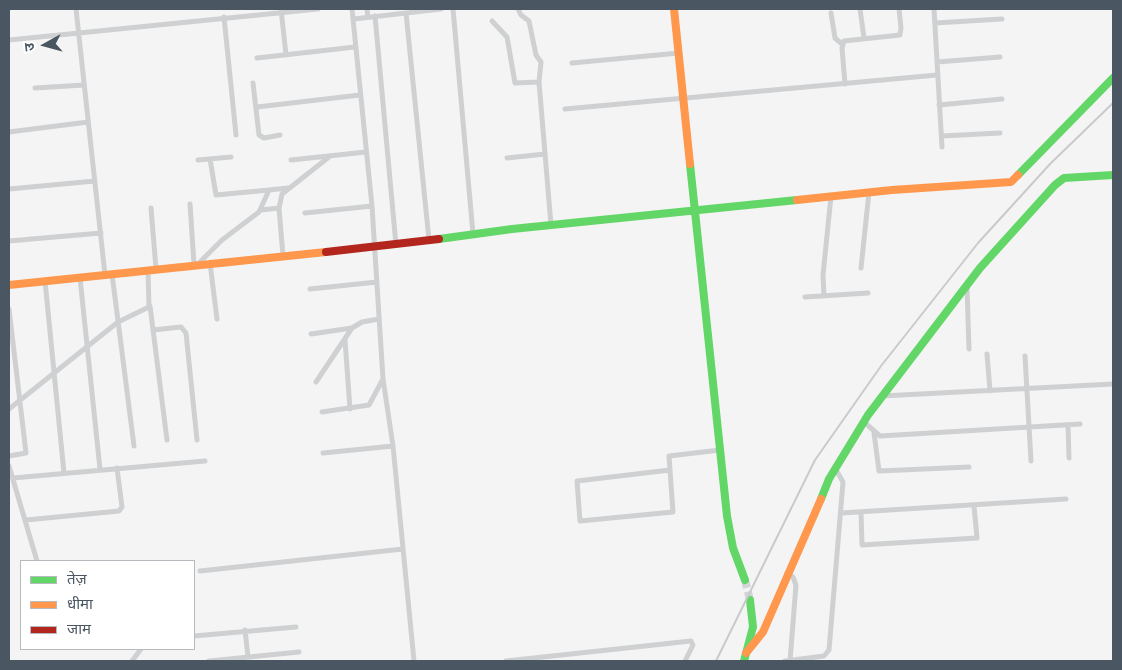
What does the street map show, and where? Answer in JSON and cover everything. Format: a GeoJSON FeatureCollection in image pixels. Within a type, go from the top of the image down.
{"type":"FeatureCollection","features":[{"type":"Feature","properties":{"kind":"street"},"geometry":{"type":"LineString","coordinates":[[76,9],[94,181],[101,233],[118,322],[134,446]]}},
{"type":"Feature","properties":{"kind":"street"},"geometry":{"type":"LineString","coordinates":[[9,40],[281,11],[318,9]]}},
{"type":"Feature","properties":{"kind":"street"},"geometry":{"type":"LineString","coordinates":[[352,9],[372,206],[384,379],[414,661]]}},
{"type":"Feature","properties":{"kind":"street"},"geometry":{"type":"LineString","coordinates":[[367,9],[368,17]]}},
{"type":"Feature","properties":{"kind":"street"},"geometry":{"type":"LineString","coordinates":[[354,19],[441,9]]}},
{"type":"Feature","properties":{"kind":"street"},"geometry":{"type":"LineString","coordinates":[[452,9],[472,234]]}},
{"type":"Feature","properties":{"kind":"street"},"geometry":{"type":"LineString","coordinates":[[518,9],[520,15],[529,21],[536,55],[541,62],[539,82],[551,225]]}},
{"type":"Feature","properties":{"kind":"street"},"geometry":{"type":"LineString","coordinates":[[674,9],[730,534],[745,580]]}},
{"type":"Feature","properties":{"kind":"street"},"geometry":{"type":"LineString","coordinates":[[860,9],[864,38]]}},
{"type":"Feature","properties":{"kind":"street"},"geometry":{"type":"LineString","coordinates":[[842,44],[844,41],[900,34],[899,9]]}},
{"type":"Feature","properties":{"kind":"street"},"geometry":{"type":"LineString","coordinates":[[934,9],[942,147]]}},
{"type":"Feature","properties":{"kind":"street"},"geometry":{"type":"LineString","coordinates":[[281,11],[286,55]]}},
{"type":"Feature","properties":{"kind":"street"},"geometry":{"type":"LineString","coordinates":[[831,12],[835,38],[842,44],[845,84]]}},
{"type":"Feature","properties":{"kind":"street"},"geometry":{"type":"LineString","coordinates":[[406,13],[429,240]]}},
{"type":"Feature","properties":{"kind":"street"},"geometry":{"type":"LineString","coordinates":[[374,16],[396,245]]}},
{"type":"Feature","properties":{"kind":"street"},"geometry":{"type":"LineString","coordinates":[[224,17],[236,135]]}},
{"type":"Feature","properties":{"kind":"street"},"geometry":{"type":"LineString","coordinates":[[935,23],[1002,19]]}},
{"type":"Feature","properties":{"kind":"street"},"geometry":{"type":"LineString","coordinates":[[492,21],[507,37],[515,83],[539,82]]}},
{"type":"Feature","properties":{"kind":"street"},"geometry":{"type":"LineString","coordinates":[[257,58],[355,48]]}},
{"type":"Feature","properties":{"kind":"street"},"geometry":{"type":"LineString","coordinates":[[572,63],[679,53]]}},
{"type":"Feature","properties":{"kind":"street"},"geometry":{"type":"LineString","coordinates":[[937,62],[1000,57]]}},
{"type":"Feature","properties":{"kind":"street"},"geometry":{"type":"LineString","coordinates":[[565,109],[684,100],[937,75]]}},
{"type":"Feature","properties":{"kind":"street"},"geometry":{"type":"LineString","coordinates":[[9,285],[210,262],[396,245],[551,225],[869,192],[1011,182],[1113,78]]}},
{"type":"Feature","properties":{"kind":"street"},"geometry":{"type":"LineString","coordinates":[[253,83],[260,137],[280,135]]}},
{"type":"Feature","properties":{"kind":"street"},"geometry":{"type":"LineString","coordinates":[[35,88],[84,85]]}},
{"type":"Feature","properties":{"kind":"street"},"geometry":{"type":"LineString","coordinates":[[257,107],[360,95]]}},
{"type":"Feature","properties":{"kind":"street"},"geometry":{"type":"LineString","coordinates":[[939,104],[1002,99]]}},
{"type":"Feature","properties":{"kind":"street"},"geometry":{"type":"LineString","coordinates":[[9,132],[88,122]]}},
{"type":"Feature","properties":{"kind":"street"},"geometry":{"type":"LineString","coordinates":[[942,136],[1000,133]]}},
{"type":"Feature","properties":{"kind":"street"},"geometry":{"type":"LineString","coordinates":[[292,160],[366,152]]}},
{"type":"Feature","properties":{"kind":"street"},"geometry":{"type":"LineString","coordinates":[[507,158],[545,154]]}},
{"type":"Feature","properties":{"kind":"street"},"geometry":{"type":"LineString","coordinates":[[283,256],[278,208],[280,197],[288,188],[329,156]]}},
{"type":"Feature","properties":{"kind":"street"},"geometry":{"type":"LineString","coordinates":[[198,160],[231,157]]}},
{"type":"Feature","properties":{"kind":"street"},"geometry":{"type":"LineString","coordinates":[[210,159],[216,195],[288,188]]}},
{"type":"Feature","properties":{"kind":"street"},"geometry":{"type":"LineString","coordinates":[[745,657],[763,632],[787,572],[835,468],[882,396],[997,248],[1059,181],[1070,177],[1113,175]]}},
{"type":"Feature","properties":{"kind":"street"},"geometry":{"type":"LineString","coordinates":[[9,189],[94,181]]}},
{"type":"Feature","properties":{"kind":"street"},"geometry":{"type":"LineString","coordinates":[[197,264],[222,240],[261,210],[269,190]]}},
{"type":"Feature","properties":{"kind":"street"},"geometry":{"type":"LineString","coordinates":[[862,268],[869,192]]}},
{"type":"Feature","properties":{"kind":"street"},"geometry":{"type":"LineString","coordinates":[[824,296],[823,275],[831,196]]}},
{"type":"Feature","properties":{"kind":"street"},"geometry":{"type":"LineString","coordinates":[[190,204],[197,264]]}},
{"type":"Feature","properties":{"kind":"street"},"geometry":{"type":"LineString","coordinates":[[306,213],[372,206]]}},
{"type":"Feature","properties":{"kind":"street"},"geometry":{"type":"LineString","coordinates":[[151,208],[152,269],[150,305],[167,440]]}},
{"type":"Feature","properties":{"kind":"street"},"geometry":{"type":"LineString","coordinates":[[261,210],[278,208]]}},
{"type":"Feature","properties":{"kind":"street"},"geometry":{"type":"LineString","coordinates":[[9,241],[101,233]]}},
{"type":"Feature","properties":{"kind":"street"},"geometry":{"type":"LineString","coordinates":[[210,262],[217,318]]}},
{"type":"Feature","properties":{"kind":"street"},"geometry":{"type":"LineString","coordinates":[[80,278],[100,469]]}},
{"type":"Feature","properties":{"kind":"street"},"geometry":{"type":"LineString","coordinates":[[45,281],[64,473]]}},
{"type":"Feature","properties":{"kind":"street"},"geometry":{"type":"LineString","coordinates":[[310,290],[377,282]]}},
{"type":"Feature","properties":{"kind":"street"},"geometry":{"type":"LineString","coordinates":[[967,286],[968,350]]}},
{"type":"Feature","properties":{"kind":"street"},"geometry":{"type":"LineString","coordinates":[[805,297],[868,293]]}},
{"type":"Feature","properties":{"kind":"street"},"geometry":{"type":"LineString","coordinates":[[9,409],[118,322],[147,309],[150,305]]}},
{"type":"Feature","properties":{"kind":"street"},"geometry":{"type":"LineString","coordinates":[[9,309],[26,453],[9,456]]}},
{"type":"Feature","properties":{"kind":"street"},"geometry":{"type":"LineString","coordinates":[[311,334],[352,328],[362,322],[379,319]]}},
{"type":"Feature","properties":{"kind":"street"},"geometry":{"type":"LineString","coordinates":[[153,330],[182,328],[186,332],[197,440]]}},
{"type":"Feature","properties":{"kind":"street"},"geometry":{"type":"LineString","coordinates":[[316,382],[352,328]]}},
{"type":"Feature","properties":{"kind":"street"},"geometry":{"type":"LineString","coordinates":[[345,340],[350,408]]}},
{"type":"Feature","properties":{"kind":"street"},"geometry":{"type":"LineString","coordinates":[[987,354],[990,391]]}},
{"type":"Feature","properties":{"kind":"street"},"geometry":{"type":"LineString","coordinates":[[1024,356],[1031,461]]}},
{"type":"Feature","properties":{"kind":"street"},"geometry":{"type":"LineString","coordinates":[[322,412],[369,406],[384,379]]}},
{"type":"Feature","properties":{"kind":"street"},"geometry":{"type":"LineString","coordinates":[[882,396],[1113,384]]}},
{"type":"Feature","properties":{"kind":"street"},"geometry":{"type":"LineString","coordinates":[[864,422],[874,433],[880,436],[1080,424]]}},
{"type":"Feature","properties":{"kind":"street"},"geometry":{"type":"LineString","coordinates":[[1068,424],[1069,458]]}},
{"type":"Feature","properties":{"kind":"street"},"geometry":{"type":"LineString","coordinates":[[874,433],[879,471],[969,467]]}},
{"type":"Feature","properties":{"kind":"street"},"geometry":{"type":"LineString","coordinates":[[323,453],[392,446]]}},
{"type":"Feature","properties":{"kind":"street"},"geometry":{"type":"LineString","coordinates":[[670,470],[577,482],[580,521],[673,512],[670,470],[669,456],[720,450]]}},
{"type":"Feature","properties":{"kind":"street"},"geometry":{"type":"LineString","coordinates":[[13,478],[204,461]]}},
{"type":"Feature","properties":{"kind":"street"},"geometry":{"type":"LineString","coordinates":[[9,466],[37,560]]}},
{"type":"Feature","properties":{"kind":"street"},"geometry":{"type":"LineString","coordinates":[[26,520],[119,511],[122,507],[118,468]]}},
{"type":"Feature","properties":{"kind":"street"},"geometry":{"type":"LineString","coordinates":[[785,661],[824,656],[829,653],[843,480],[835,468]]}},
{"type":"Feature","properties":{"kind":"street"},"geometry":{"type":"LineString","coordinates":[[841,513],[1066,499]]}},
{"type":"Feature","properties":{"kind":"street"},"geometry":{"type":"LineString","coordinates":[[861,512],[862,545],[977,538],[974,506]]}},
{"type":"Feature","properties":{"kind":"street"},"geometry":{"type":"LineString","coordinates":[[200,571],[403,549]]}},
{"type":"Feature","properties":{"kind":"street"},"geometry":{"type":"LineString","coordinates":[[787,572],[793,577],[796,585],[790,661]]}},
{"type":"Feature","properties":{"kind":"street"},"geometry":{"type":"LineString","coordinates":[[745,657],[753,627],[750,600]]}},
{"type":"Feature","properties":{"kind":"street"},"geometry":{"type":"LineString","coordinates":[[195,636],[244,630],[296,627]]}},
{"type":"Feature","properties":{"kind":"street"},"geometry":{"type":"LineString","coordinates":[[244,630],[248,657]]}},
{"type":"Feature","properties":{"kind":"street"},"geometry":{"type":"LineString","coordinates":[[506,661],[692,641],[693,645],[685,661]]}},
{"type":"Feature","properties":{"kind":"street"},"geometry":{"type":"LineString","coordinates":[[132,661],[140,650]]}},
{"type":"Feature","properties":{"kind":"street"},"geometry":{"type":"LineString","coordinates":[[209,661],[299,652]]}},
{"type":"Feature","properties":{"kind":"tunnel"},"geometry":{"type":"LineString","coordinates":[[745,580],[750,600]]}},
{"type":"Feature","properties":{"kind":"railway"},"geometry":{"type":"LineString","coordinates":[[716,661],[815,460],[881,366],[978,243],[1050,164],[1113,103]]}},
{"type":"Feature","properties":{"kind":"traffic: fast"},"geometry":{"type":"LineString","coordinates":[[1018,175],[1113,78]]}},
{"type":"Feature","properties":{"kind":"traffic: fast"},"geometry":{"type":"LineString","coordinates":[[690,164],[727,516],[733,548],[745,580]]}},
{"type":"Feature","properties":{"kind":"traffic: fast"},"geometry":{"type":"LineString","coordinates":[[821,499],[829,479],[868,415],[980,268],[1055,185],[1064,178],[1113,175]]}},
{"type":"Feature","properties":{"kind":"traffic: fast"},"geometry":{"type":"LineString","coordinates":[[439,239],[512,229],[797,200]]}},
{"type":"Feature","properties":{"kind":"traffic: fast"},"geometry":{"type":"LineString","coordinates":[[744,661],[753,627],[750,600]]}},
{"type":"Feature","properties":{"kind":"traffic: slow"},"geometry":{"type":"LineString","coordinates":[[674,9],[690,164]]}},
{"type":"Feature","properties":{"kind":"traffic: slow"},"geometry":{"type":"LineString","coordinates":[[797,200],[892,190],[1011,182],[1018,175]]}},
{"type":"Feature","properties":{"kind":"traffic: slow"},"geometry":{"type":"LineString","coordinates":[[9,285],[326,252]]}},
{"type":"Feature","properties":{"kind":"traffic: slow"},"geometry":{"type":"LineString","coordinates":[[746,653],[763,632],[821,499]]}},
{"type":"Feature","properties":{"kind":"traffic: jam"},"geometry":{"type":"LineString","coordinates":[[326,252],[439,239]]}}]}
